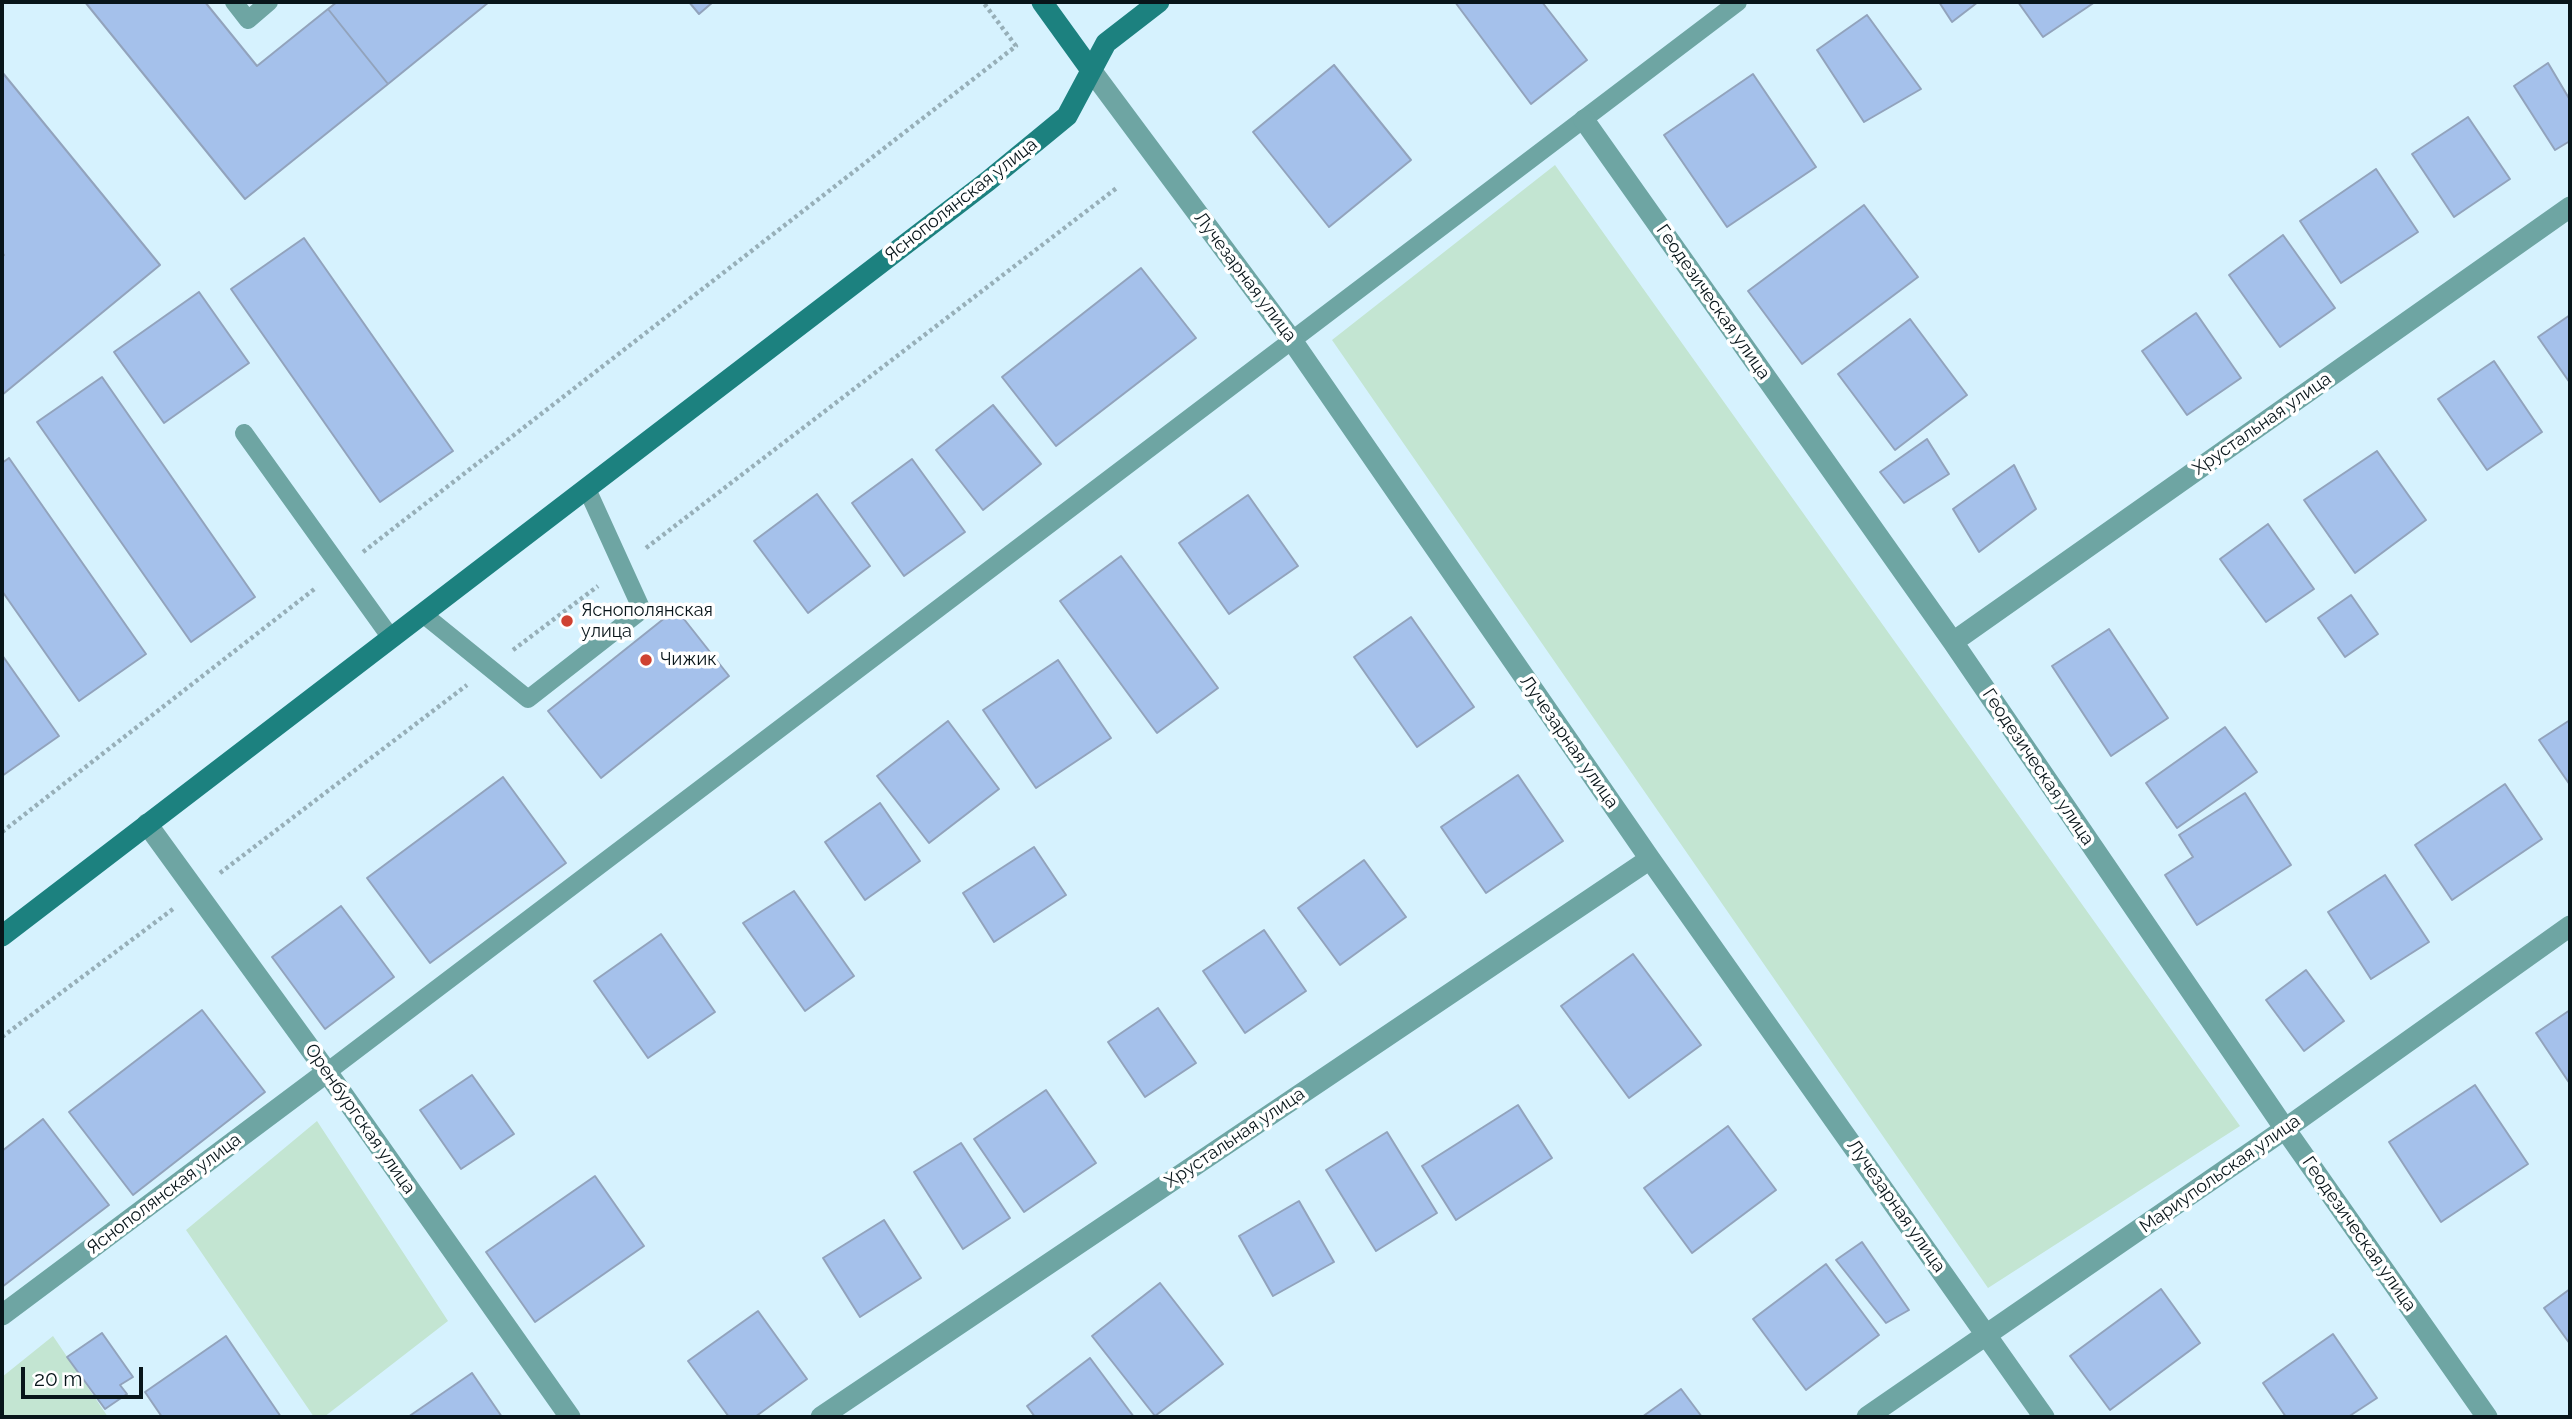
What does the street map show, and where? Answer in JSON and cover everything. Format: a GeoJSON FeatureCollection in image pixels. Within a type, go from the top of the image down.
{"type":"FeatureCollection","features":[{"type":"Feature","properties":{"kind":"street"},"geometry":{"type":"LineString","coordinates":[[1042,2],[1091,70]]}},
{"type":"Feature","properties":{"kind":"street","name":"Яснополянская улица"},"geometry":{"type":"LineString","coordinates":[[2,936],[988,181],[1067,116],[1106,43],[1160,2]]}},
{"type":"Feature","properties":{"kind":"street","name":"Лучезарная улица"},"geometry":{"type":"LineString","coordinates":[[1091,70],[1291,340],[1650,859],[2044,1417]]}},
{"type":"Feature","properties":{"kind":"street","name":"Геодезическая улица"},"geometry":{"type":"LineString","coordinates":[[1584,120],[1953,642],[2285,1129],[2487,1417]]}},
{"type":"Feature","properties":{"kind":"street","name":"Хрустальная улица"},"geometry":{"type":"LineString","coordinates":[[1953,642],[2570,207]]}},
{"type":"Feature","properties":{"kind":"street","name":"Оренбургская улица"},"geometry":{"type":"LineString","coordinates":[[147,824],[327,1072],[570,1417]]}},
{"type":"Feature","properties":{"kind":"street","name":"Хрустальная улица"},"geometry":{"type":"LineString","coordinates":[[821,1417],[1650,859]]}},
{"type":"Feature","properties":{"kind":"street","name":"Мариупольская улица"},"geometry":{"type":"LineString","coordinates":[[1867,1417],[2285,1129],[2570,926]]}},
{"type":"Feature","properties":{"kind":"street","name":"Яснополянская улица"},"geometry":{"type":"LineString","coordinates":[[2,1315],[327,1072]]}},
{"type":"Feature","properties":{"kind":"lane"},"geometry":{"type":"LineString","coordinates":[[234,2],[248,20],[269,2]]}},
{"type":"Feature","properties":{"kind":"lane"},"geometry":{"type":"LineString","coordinates":[[327,1072],[1738,2]]}},
{"type":"Feature","properties":{"kind":"lane"},"geometry":{"type":"LineString","coordinates":[[244,433],[391,638]]}},
{"type":"Feature","properties":{"kind":"lane"},"geometry":{"type":"LineString","coordinates":[[423,614],[528,699],[642,610],[587,489]]}},
{"type":"Feature","properties":{"kind":"path"},"geometry":{"type":"LineString","coordinates":[[2,832],[1016,46],[983,2]]}},
{"type":"Feature","properties":{"kind":"path"},"geometry":{"type":"LineString","coordinates":[[987,8],[995,2]]}},
{"type":"Feature","properties":{"kind":"path"},"geometry":{"type":"LineString","coordinates":[[214,878],[1118,187]]}},
{"type":"Feature","properties":{"kind":"path"},"geometry":{"type":"LineString","coordinates":[[2,1037],[179,904]]}},
{"type":"Feature","properties":{"kind":"green space"},"geometry":{"type":"Polygon","coordinates":[[[1555,165],[2240,1126],[1988,1288],[1332,340],[1555,165]]]}},
{"type":"Feature","properties":{"kind":"green space"},"geometry":{"type":"Polygon","coordinates":[[[317,1121],[448,1321],[324,1417],[314,1417],[186,1230],[317,1121]]]}},
{"type":"Feature","properties":{"kind":"green space"},"geometry":{"type":"Polygon","coordinates":[[[53,1336],[108,1417],[2,1417],[2,1377],[53,1336]]]}},
{"type":"Feature","properties":{"kind":"building"},"geometry":{"type":"Polygon","coordinates":[[[85,2],[205,2],[257,66],[328,9],[388,84],[245,199],[85,2]]]}},
{"type":"Feature","properties":{"kind":"building"},"geometry":{"type":"Polygon","coordinates":[[[337,2],[489,2],[388,84],[328,9],[337,2]]]}},
{"type":"Feature","properties":{"kind":"building"},"geometry":{"type":"Polygon","coordinates":[[[689,2],[713,2],[699,14],[689,2]]]}},
{"type":"Feature","properties":{"kind":"building"},"geometry":{"type":"Polygon","coordinates":[[[1455,2],[1542,2],[1587,60],[1531,104],[1455,2]]]}},
{"type":"Feature","properties":{"kind":"building"},"geometry":{"type":"Polygon","coordinates":[[[1939,2],[1978,2],[1952,22],[1939,2]]]}},
{"type":"Feature","properties":{"kind":"building"},"geometry":{"type":"Polygon","coordinates":[[[2018,2],[2095,2],[2043,37],[2018,2]]]}},
{"type":"Feature","properties":{"kind":"building"},"geometry":{"type":"Polygon","coordinates":[[[1867,15],[1921,89],[1864,122],[1817,50],[1867,15]]]}},
{"type":"Feature","properties":{"kind":"building"},"geometry":{"type":"Polygon","coordinates":[[[2548,63],[2570,100],[2570,141],[2555,150],[2514,86],[2548,63]]]}},
{"type":"Feature","properties":{"kind":"building"},"geometry":{"type":"Polygon","coordinates":[[[1334,65],[1411,160],[1329,227],[1253,132],[1334,65]]]}},
{"type":"Feature","properties":{"kind":"building"},"geometry":{"type":"Polygon","coordinates":[[[2,72],[160,265],[2,395],[4,255],[2,72]]]}},
{"type":"Feature","properties":{"kind":"building"},"geometry":{"type":"Polygon","coordinates":[[[1753,74],[1816,167],[1727,227],[1664,135],[1753,74]]]}},
{"type":"Feature","properties":{"kind":"building"},"geometry":{"type":"Polygon","coordinates":[[[2468,117],[2510,179],[2454,217],[2412,154],[2468,117]]]}},
{"type":"Feature","properties":{"kind":"building"},"geometry":{"type":"Polygon","coordinates":[[[2376,169],[2418,232],[2341,283],[2300,221],[2376,169]]]}},
{"type":"Feature","properties":{"kind":"building"},"geometry":{"type":"Polygon","coordinates":[[[1864,205],[1918,277],[1802,364],[1748,291],[1864,205]]]}},
{"type":"Feature","properties":{"kind":"building"},"geometry":{"type":"Polygon","coordinates":[[[2283,235],[2335,308],[2280,347],[2229,275],[2283,235]]]}},
{"type":"Feature","properties":{"kind":"building"},"geometry":{"type":"Polygon","coordinates":[[[304,238],[453,451],[380,502],[231,289],[304,238]]]}},
{"type":"Feature","properties":{"kind":"building"},"geometry":{"type":"Polygon","coordinates":[[[1141,268],[1196,338],[1056,446],[1002,377],[1141,268]]]}},
{"type":"Feature","properties":{"kind":"building"},"geometry":{"type":"Polygon","coordinates":[[[199,292],[249,363],[164,423],[114,352],[199,292]]]}},
{"type":"Feature","properties":{"kind":"building"},"geometry":{"type":"Polygon","coordinates":[[[2196,313],[2241,378],[2187,415],[2142,351],[2196,313]]]}},
{"type":"Feature","properties":{"kind":"building"},"geometry":{"type":"Polygon","coordinates":[[[2570,315],[2570,383],[2538,337],[2570,315]]]}},
{"type":"Feature","properties":{"kind":"building"},"geometry":{"type":"Polygon","coordinates":[[[1910,319],[1967,395],[1895,450],[1838,374],[1910,319]]]}},
{"type":"Feature","properties":{"kind":"building"},"geometry":{"type":"Polygon","coordinates":[[[2494,361],[2542,432],[2487,470],[2438,399],[2494,361]]]}},
{"type":"Feature","properties":{"kind":"building"},"geometry":{"type":"Polygon","coordinates":[[[102,377],[255,597],[191,642],[37,422],[102,377]]]}},
{"type":"Feature","properties":{"kind":"building"},"geometry":{"type":"Polygon","coordinates":[[[993,405],[1041,464],[983,510],[936,450],[993,405]]]}},
{"type":"Feature","properties":{"kind":"building"},"geometry":{"type":"Polygon","coordinates":[[[1927,439],[1949,474],[1904,503],[1880,472],[1927,439]]]}},
{"type":"Feature","properties":{"kind":"building"},"geometry":{"type":"Polygon","coordinates":[[[2377,451],[2426,520],[2355,573],[2304,500],[2377,451]]]}},
{"type":"Feature","properties":{"kind":"building"},"geometry":{"type":"Polygon","coordinates":[[[9,458],[146,654],[79,701],[2,591],[2,463],[9,458]]]}},
{"type":"Feature","properties":{"kind":"building"},"geometry":{"type":"Polygon","coordinates":[[[912,459],[965,532],[904,576],[852,503],[912,459]]]}},
{"type":"Feature","properties":{"kind":"building"},"geometry":{"type":"Polygon","coordinates":[[[2014,465],[2036,509],[1979,552],[1953,509],[2014,465]]]}},
{"type":"Feature","properties":{"kind":"building"},"geometry":{"type":"Polygon","coordinates":[[[817,494],[870,566],[808,613],[754,541],[817,494]]]}},
{"type":"Feature","properties":{"kind":"building"},"geometry":{"type":"Polygon","coordinates":[[[1248,495],[1298,566],[1229,614],[1179,543],[1248,495]]]}},
{"type":"Feature","properties":{"kind":"building"},"geometry":{"type":"Polygon","coordinates":[[[2268,524],[2314,589],[2266,622],[2220,559],[2268,524]]]}},
{"type":"Feature","properties":{"kind":"building"},"geometry":{"type":"Polygon","coordinates":[[[1121,556],[1218,688],[1157,733],[1060,601],[1121,556]]]}},
{"type":"Feature","properties":{"kind":"building"},"geometry":{"type":"Polygon","coordinates":[[[2351,595],[2378,634],[2345,657],[2318,618],[2351,595]]]}},
{"type":"Feature","properties":{"kind":"building"},"geometry":{"type":"Polygon","coordinates":[[[676,609],[729,676],[601,778],[548,711],[676,609]]]}},
{"type":"Feature","properties":{"kind":"building"},"geometry":{"type":"Polygon","coordinates":[[[1411,617],[1474,707],[1417,747],[1354,657],[1411,617]]]}},
{"type":"Feature","properties":{"kind":"building"},"geometry":{"type":"Polygon","coordinates":[[[2109,629],[2168,718],[2111,756],[2052,666],[2109,629]]]}},
{"type":"Feature","properties":{"kind":"building"},"geometry":{"type":"Polygon","coordinates":[[[2,655],[59,736],[2,776],[2,655]]]}},
{"type":"Feature","properties":{"kind":"building"},"geometry":{"type":"Polygon","coordinates":[[[1058,660],[1111,738],[1036,788],[983,710],[1058,660]]]}},
{"type":"Feature","properties":{"kind":"building"},"geometry":{"type":"Polygon","coordinates":[[[2570,720],[2570,785],[2539,740],[2570,720]]]}},
{"type":"Feature","properties":{"kind":"building"},"geometry":{"type":"Polygon","coordinates":[[[948,721],[999,789],[929,843],[877,776],[948,721]]]}},
{"type":"Feature","properties":{"kind":"building"},"geometry":{"type":"Polygon","coordinates":[[[2225,727],[2257,772],[2177,828],[2146,783],[2225,727]]]}},
{"type":"Feature","properties":{"kind":"building"},"geometry":{"type":"Polygon","coordinates":[[[1518,775],[1563,841],[1486,893],[1441,827],[1518,775]]]}},
{"type":"Feature","properties":{"kind":"building"},"geometry":{"type":"Polygon","coordinates":[[[503,777],[566,863],[430,963],[367,878],[503,777]]]}},
{"type":"Feature","properties":{"kind":"building"},"geometry":{"type":"Polygon","coordinates":[[[2505,784],[2542,839],[2452,900],[2415,845],[2505,784]]]}},
{"type":"Feature","properties":{"kind":"building"},"geometry":{"type":"Polygon","coordinates":[[[2245,793],[2291,865],[2197,925],[2165,875],[2193,857],[2179,835],[2245,793]]]}},
{"type":"Feature","properties":{"kind":"building"},"geometry":{"type":"Polygon","coordinates":[[[880,803],[920,861],[865,900],[825,842],[880,803]]]}},
{"type":"Feature","properties":{"kind":"building"},"geometry":{"type":"Polygon","coordinates":[[[1034,847],[1066,895],[994,942],[963,893],[1034,847]]]}},
{"type":"Feature","properties":{"kind":"building"},"geometry":{"type":"Polygon","coordinates":[[[1364,860],[1406,917],[1340,965],[1298,908],[1364,860]]]}},
{"type":"Feature","properties":{"kind":"building"},"geometry":{"type":"Polygon","coordinates":[[[2385,875],[2429,942],[2371,979],[2328,912],[2385,875]]]}},
{"type":"Feature","properties":{"kind":"building"},"geometry":{"type":"Polygon","coordinates":[[[794,891],[854,976],[805,1011],[743,923],[794,891]]]}},
{"type":"Feature","properties":{"kind":"building"},"geometry":{"type":"Polygon","coordinates":[[[341,906],[394,977],[325,1029],[272,957],[341,906]]]}},
{"type":"Feature","properties":{"kind":"building"},"geometry":{"type":"Polygon","coordinates":[[[1264,930],[1306,991],[1245,1033],[1203,971],[1264,930]]]}},
{"type":"Feature","properties":{"kind":"building"},"geometry":{"type":"Polygon","coordinates":[[[661,934],[715,1012],[648,1058],[594,981],[661,934]]]}},
{"type":"Feature","properties":{"kind":"building"},"geometry":{"type":"Polygon","coordinates":[[[1633,954],[1701,1045],[1629,1098],[1561,1006],[1633,954]]]}},
{"type":"Feature","properties":{"kind":"building"},"geometry":{"type":"Polygon","coordinates":[[[2306,970],[2344,1021],[2304,1051],[2266,1000],[2306,970]]]}},
{"type":"Feature","properties":{"kind":"building"},"geometry":{"type":"Polygon","coordinates":[[[1158,1008],[1196,1063],[1145,1097],[1108,1042],[1158,1008]]]}},
{"type":"Feature","properties":{"kind":"building"},"geometry":{"type":"Polygon","coordinates":[[[202,1010],[265,1092],[133,1195],[69,1112],[202,1010]]]}},
{"type":"Feature","properties":{"kind":"building"},"geometry":{"type":"Polygon","coordinates":[[[2570,1010],[2570,1084],[2536,1033],[2570,1010]]]}},
{"type":"Feature","properties":{"kind":"building"},"geometry":{"type":"Polygon","coordinates":[[[472,1075],[514,1134],[461,1169],[420,1110],[472,1075]]]}},
{"type":"Feature","properties":{"kind":"building"},"geometry":{"type":"Polygon","coordinates":[[[2475,1085],[2528,1164],[2441,1222],[2389,1142],[2475,1085]]]}},
{"type":"Feature","properties":{"kind":"building"},"geometry":{"type":"Polygon","coordinates":[[[1046,1090],[1096,1163],[1024,1212],[974,1139],[1046,1090]]]}},
{"type":"Feature","properties":{"kind":"building"},"geometry":{"type":"Polygon","coordinates":[[[1518,1105],[1552,1158],[1456,1220],[1422,1166],[1518,1105]]]}},
{"type":"Feature","properties":{"kind":"building"},"geometry":{"type":"Polygon","coordinates":[[[43,1119],[109,1205],[2,1287],[2,1151],[43,1119]]]}},
{"type":"Feature","properties":{"kind":"building"},"geometry":{"type":"Polygon","coordinates":[[[1728,1126],[1776,1190],[1692,1253],[1644,1188],[1728,1126]]]}},
{"type":"Feature","properties":{"kind":"building"},"geometry":{"type":"Polygon","coordinates":[[[1387,1132],[1437,1213],[1376,1251],[1326,1170],[1387,1132]]]}},
{"type":"Feature","properties":{"kind":"building"},"geometry":{"type":"Polygon","coordinates":[[[961,1143],[1010,1218],[963,1249],[914,1172],[961,1143]]]}},
{"type":"Feature","properties":{"kind":"building"},"geometry":{"type":"Polygon","coordinates":[[[595,1176],[644,1246],[535,1322],[486,1252],[595,1176]]]}},
{"type":"Feature","properties":{"kind":"building"},"geometry":{"type":"Polygon","coordinates":[[[1299,1201],[1334,1262],[1273,1296],[1239,1236],[1299,1201]]]}},
{"type":"Feature","properties":{"kind":"building"},"geometry":{"type":"Polygon","coordinates":[[[884,1220],[921,1278],[860,1317],[823,1258],[884,1220]]]}},
{"type":"Feature","properties":{"kind":"building"},"geometry":{"type":"Polygon","coordinates":[[[1862,1242],[1909,1310],[1886,1323],[1836,1260],[1862,1242]]]}},
{"type":"Feature","properties":{"kind":"building"},"geometry":{"type":"Polygon","coordinates":[[[1826,1264],[1879,1335],[1806,1390],[1753,1319],[1826,1264]]]}},
{"type":"Feature","properties":{"kind":"building"},"geometry":{"type":"Polygon","coordinates":[[[1160,1283],[1223,1364],[1155,1416],[1092,1336],[1160,1283]]]}},
{"type":"Feature","properties":{"kind":"building"},"geometry":{"type":"Polygon","coordinates":[[[2161,1289],[2200,1343],[2110,1410],[2070,1356],[2161,1289]]]}},
{"type":"Feature","properties":{"kind":"building"},"geometry":{"type":"Polygon","coordinates":[[[2570,1289],[2570,1344],[2544,1308],[2570,1289]]]}},
{"type":"Feature","properties":{"kind":"building"},"geometry":{"type":"Polygon","coordinates":[[[758,1311],[807,1379],[755,1417],[729,1417],[688,1361],[758,1311]]]}},
{"type":"Feature","properties":{"kind":"building"},"geometry":{"type":"Polygon","coordinates":[[[102,1333],[133,1377],[120,1385],[127,1394],[105,1409],[67,1357],[102,1333]]]}},
{"type":"Feature","properties":{"kind":"building"},"geometry":{"type":"Polygon","coordinates":[[[2333,1334],[2377,1398],[2348,1417],[2286,1417],[2263,1383],[2333,1334]]]}},
{"type":"Feature","properties":{"kind":"building"},"geometry":{"type":"Polygon","coordinates":[[[226,1336],[281,1417],[162,1417],[145,1392],[226,1336]]]}},
{"type":"Feature","properties":{"kind":"building"},"geometry":{"type":"Polygon","coordinates":[[[1090,1358],[1134,1417],[1035,1417],[1027,1406],[1090,1358]]]}},
{"type":"Feature","properties":{"kind":"building"},"geometry":{"type":"Polygon","coordinates":[[[472,1373],[502,1417],[408,1417],[472,1373]]]}},
{"type":"Feature","properties":{"kind":"building"},"geometry":{"type":"Polygon","coordinates":[[[1681,1389],[1702,1417],[1642,1417],[1681,1389]]]}},
{"type":"Feature","properties":{"kind":"place","name":"Яснополянская улица"},"geometry":{"type":"Point","coordinates":[567,621]}},
{"type":"Feature","properties":{"kind":"place","name":"Чижик"},"geometry":{"type":"Point","coordinates":[646,660]}}]}
